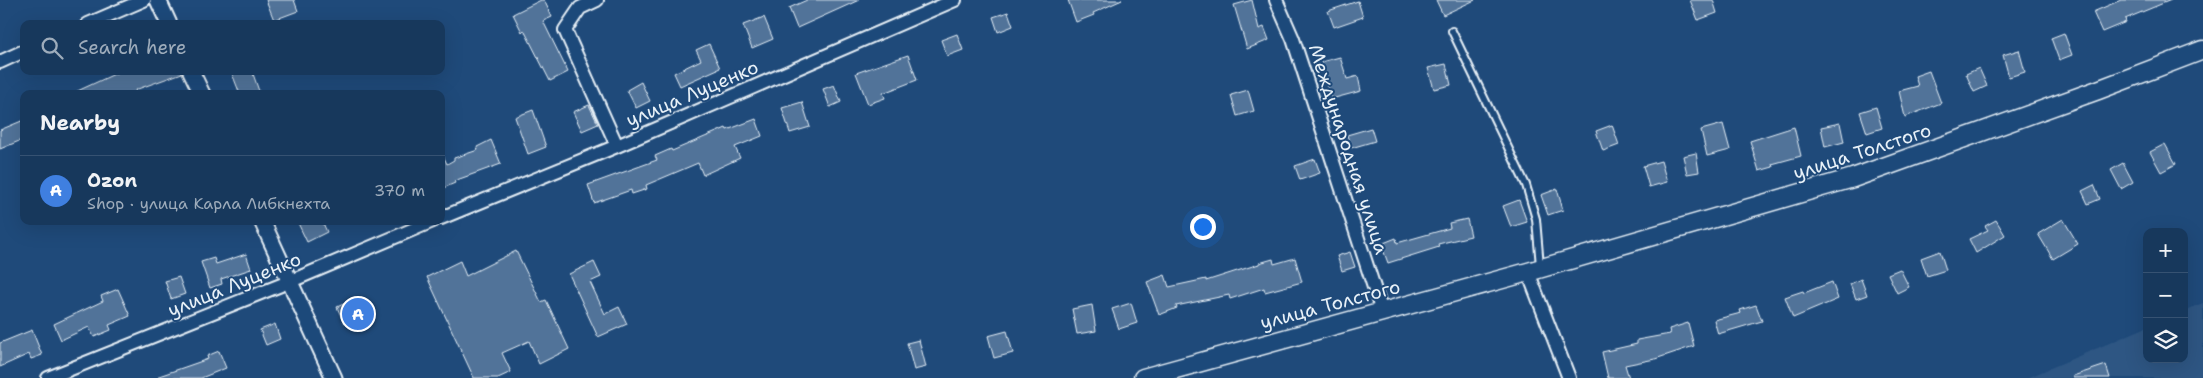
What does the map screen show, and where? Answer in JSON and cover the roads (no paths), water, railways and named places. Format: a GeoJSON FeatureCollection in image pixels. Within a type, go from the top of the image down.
{"type":"FeatureCollection","features":[{"type":"Feature","properties":{"kind":"main road","name":"улица Толстого"},"geometry":{"type":"LineString","coordinates":[[1143,378],[1534,270],[1853,178],[2203,50]]}},
{"type":"Feature","properties":{"kind":"street"},"geometry":{"type":"LineString","coordinates":[[97,20],[144,0]]}},
{"type":"Feature","properties":{"kind":"street"},"geometry":{"type":"LineString","coordinates":[[158,0],[167,20]]}},
{"type":"Feature","properties":{"kind":"street"},"geometry":{"type":"LineString","coordinates":[[597,0],[580,8],[565,30],[617,146]]}},
{"type":"Feature","properties":{"kind":"street","name":"улица Луценко"},"geometry":{"type":"LineString","coordinates":[[445,216],[617,146],[955,0]]}},
{"type":"Feature","properties":{"kind":"street","name":"Международная улица"},"geometry":{"type":"LineString","coordinates":[[1276,0],[1293,39],[1382,312]]}},
{"type":"Feature","properties":{"kind":"street"},"geometry":{"type":"LineString","coordinates":[[0,62],[20,53]]}},
{"type":"Feature","properties":{"kind":"street"},"geometry":{"type":"LineString","coordinates":[[193,75],[200,90]]}},
{"type":"Feature","properties":{"kind":"street"},"geometry":{"type":"LineString","coordinates":[[264,225],[334,378]]}},
{"type":"Feature","properties":{"kind":"street","name":"улица Луценко"},"geometry":{"type":"LineString","coordinates":[[48,378],[291,282],[423,225]]}},
{"type":"Feature","properties":{"kind":"street"},"geometry":{"type":"LineString","coordinates":[[1534,270],[1569,378]]}},
{"type":"Feature","properties":{"kind":"lane"},"geometry":{"type":"LineString","coordinates":[[1452,31],[1526,185],[1536,219],[1534,270]]}},
{"type":"Feature","properties":{"kind":"place","name":"Ozon"},"geometry":{"type":"Point","coordinates":[358,314]}}]}
